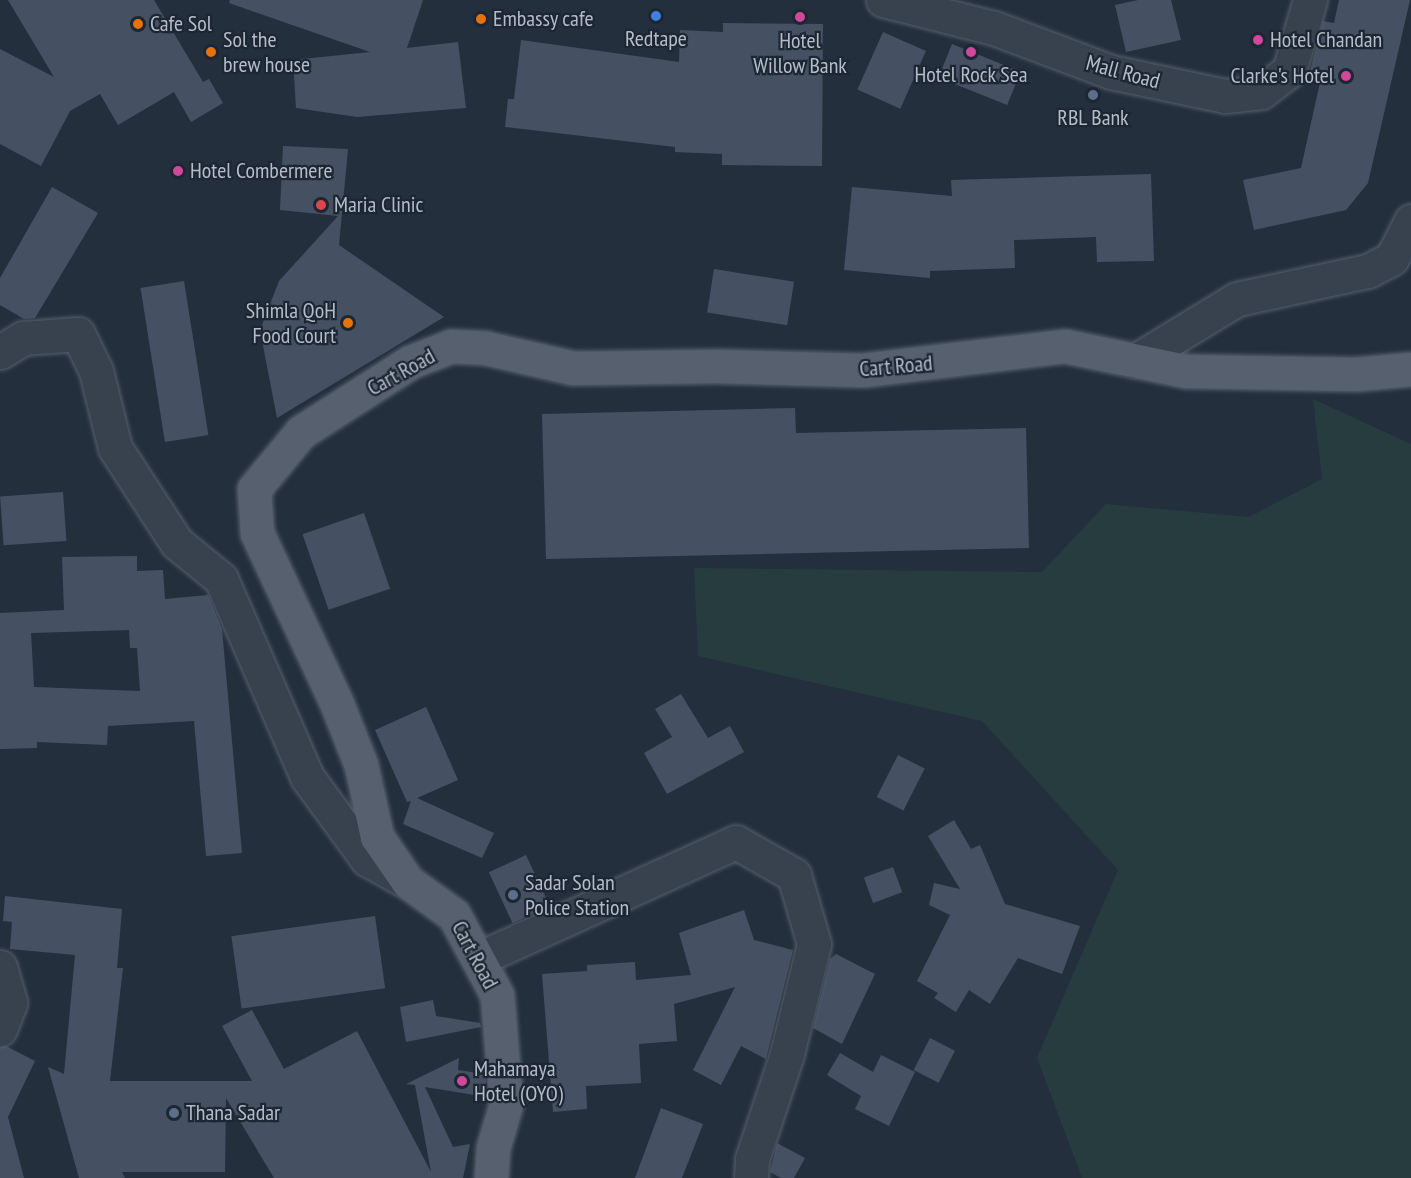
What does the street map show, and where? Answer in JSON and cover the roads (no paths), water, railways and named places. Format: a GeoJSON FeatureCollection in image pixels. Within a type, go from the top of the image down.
{"type":"FeatureCollection","features":[{"type":"Feature","properties":{"kind":"main road","name":"Cart Road"},"geometry":{"type":"LineString","coordinates":[[490,1178],[494,1148],[506,1104],[497,995],[480,958],[454,915],[408,882],[376,837],[361,765],[337,704],[257,533],[254,489],[302,432],[410,362],[451,346],[486,348],[573,368],[716,366],[863,370],[1065,346],[1186,371],[1356,374],[1411,369]]}},
{"type":"Feature","properties":{"kind":"street","name":"Mall Road"},"geometry":{"type":"LineString","coordinates":[[883,0],[994,28],[1112,72],[1225,96],[1261,92],[1289,70],[1310,0]]}},
{"type":"Feature","properties":{"kind":"street"},"geometry":{"type":"LineString","coordinates":[[1135,361],[1237,299],[1368,271],[1392,258],[1411,221]]}},
{"type":"Feature","properties":{"kind":"street"},"geometry":{"type":"LineString","coordinates":[[0,352],[23,338],[78,334],[96,371],[115,448],[177,543],[221,579],[307,777],[367,860],[408,882]]}},
{"type":"Feature","properties":{"kind":"street"},"geometry":{"type":"LineString","coordinates":[[480,958],[736,842],[794,875],[814,944],[787,1054],[752,1159],[751,1178]]}},
{"type":"Feature","properties":{"kind":"street"},"geometry":{"type":"LineString","coordinates":[[0,966],[10,1003],[0,1029]]}},
{"type":"Feature","properties":{"kind":"place","name":"Redtape"},"geometry":{"type":"Point","coordinates":[656,16]}},
{"type":"Feature","properties":{"kind":"place","name":"Hotel Willow Bank"},"geometry":{"type":"Point","coordinates":[800,17]}},
{"type":"Feature","properties":{"kind":"place","name":"Embassy cafe"},"geometry":{"type":"Point","coordinates":[481,19]}},
{"type":"Feature","properties":{"kind":"place","name":"Cafe Sol"},"geometry":{"type":"Point","coordinates":[138,24]}},
{"type":"Feature","properties":{"kind":"place","name":"Hotel Chandan"},"geometry":{"type":"Point","coordinates":[1258,40]}},
{"type":"Feature","properties":{"kind":"place","name":"Sol the brew house"},"geometry":{"type":"Point","coordinates":[211,52]}},
{"type":"Feature","properties":{"kind":"place","name":"Hotel Rock Sea"},"geometry":{"type":"Point","coordinates":[971,52]}},
{"type":"Feature","properties":{"kind":"place","name":"Clarke's Hotel"},"geometry":{"type":"Point","coordinates":[1346,76]}},
{"type":"Feature","properties":{"kind":"place","name":"RBL Bank"},"geometry":{"type":"Point","coordinates":[1093,95]}},
{"type":"Feature","properties":{"kind":"place","name":"Hotel Combermere"},"geometry":{"type":"Point","coordinates":[178,171]}},
{"type":"Feature","properties":{"kind":"place","name":"Maria Clinic"},"geometry":{"type":"Point","coordinates":[321,205]}},
{"type":"Feature","properties":{"kind":"place","name":"Shimla QoH Food Court"},"geometry":{"type":"Point","coordinates":[348,323]}},
{"type":"Feature","properties":{"kind":"place","name":"Sadar Solan Police Station"},"geometry":{"type":"Point","coordinates":[513,895]}},
{"type":"Feature","properties":{"kind":"place","name":"Mahamaya Hotel (OYO)"},"geometry":{"type":"Point","coordinates":[462,1081]}},
{"type":"Feature","properties":{"kind":"place","name":"Thana Sadar"},"geometry":{"type":"Point","coordinates":[174,1113]}}]}
